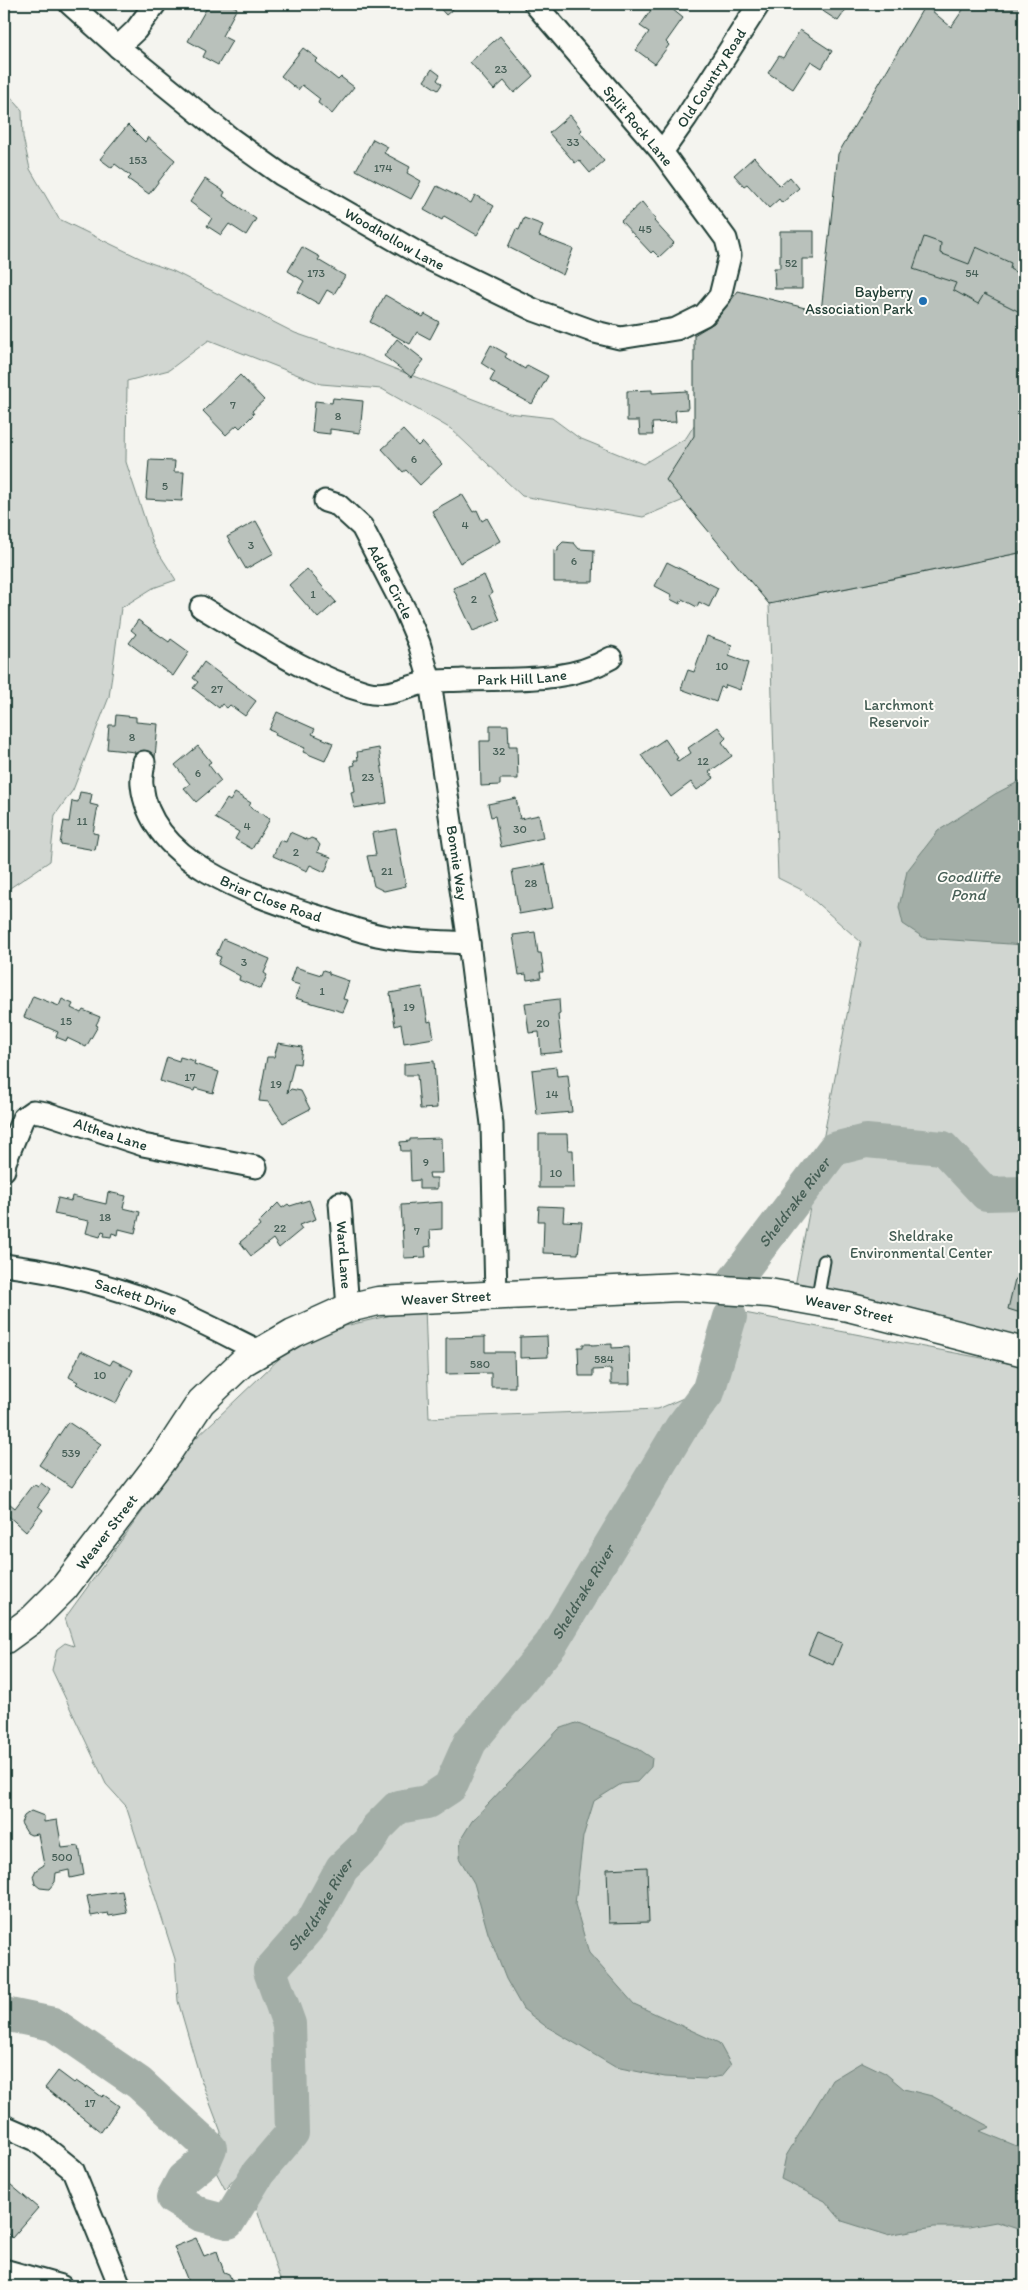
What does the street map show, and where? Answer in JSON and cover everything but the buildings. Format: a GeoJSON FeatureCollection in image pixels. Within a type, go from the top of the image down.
{"type":"FeatureCollection","features":[{"type":"Feature","properties":{"kind":"main road","name":"Weaver Street"},"geometry":{"type":"LineString","coordinates":[[4,1640],[33,1619],[64,1588],[168,1452],[201,1402],[243,1362],[292,1333],[348,1308],[378,1302],[680,1286],[769,1293],[848,1307],[1024,1352]]}},
{"type":"Feature","properties":{"kind":"street","name":"Woodhollow Lane"},"geometry":{"type":"LineString","coordinates":[[70,4],[118,48],[230,138],[282,175],[423,256],[534,310],[595,332],[620,338],[676,329],[704,315],[720,296],[730,255]]}},
{"type":"Feature","properties":{"kind":"street"},"geometry":{"type":"LineString","coordinates":[[118,48],[136,30],[155,4]]}},
{"type":"Feature","properties":{"kind":"street","name":"Split Rock Lane"},"geometry":{"type":"LineString","coordinates":[[535,4],[662,152],[726,239],[730,255]]}},
{"type":"Feature","properties":{"kind":"street","name":"Old Country Road"},"geometry":{"type":"LineString","coordinates":[[662,152],[759,4]]}},
{"type":"Feature","properties":{"kind":"street","name":"Addee Circle"},"geometry":{"type":"LineString","coordinates":[[325,501],[338,505],[362,527],[416,634],[430,681]]}},
{"type":"Feature","properties":{"kind":"street"},"geometry":{"type":"LineString","coordinates":[[202,606],[301,666],[366,692],[383,695],[430,681]]}},
{"type":"Feature","properties":{"kind":"street","name":"Park Hill Lane"},"geometry":{"type":"LineString","coordinates":[[430,681],[549,677],[577,673],[594,668],[611,658]]}},
{"type":"Feature","properties":{"kind":"street","name":"Bonnie Way"},"geometry":{"type":"LineString","coordinates":[[430,681],[469,943],[492,1124],[496,1295]]}},
{"type":"Feature","properties":{"kind":"street","name":"Briar Close Road"},"geometry":{"type":"LineString","coordinates":[[144,762],[142,785],[151,815],[166,838],[180,854],[228,883],[261,898],[382,936],[469,943]]}},
{"type":"Feature","properties":{"kind":"street","name":"Althea Lane"},"geometry":{"type":"LineString","coordinates":[[4,1170],[5,1162],[23,1118],[33,1111],[46,1113],[143,1145],[256,1168]]}},
{"type":"Feature","properties":{"kind":"street","name":"Ward Lane"},"geometry":{"type":"LineString","coordinates":[[340,1203],[348,1308]]}},
{"type":"Feature","properties":{"kind":"street","name":"Sackett Drive"},"geometry":{"type":"LineString","coordinates":[[4,1265],[53,1272],[96,1282],[167,1307],[261,1352]]}},
{"type":"Feature","properties":{"kind":"street"},"geometry":{"type":"LineString","coordinates":[[4,2126],[36,2140],[73,2170],[120,2286]]}},
{"type":"Feature","properties":{"kind":"street"},"geometry":{"type":"LineString","coordinates":[[4,2270],[61,2286]]}},
{"type":"Feature","properties":{"kind":"lane"},"geometry":{"type":"LineString","coordinates":[[817,1302],[824,1261]]}},
{"type":"Feature","properties":{"kind":"green space"},"geometry":{"type":"Polygon","coordinates":[[[4,89],[22,110],[23,137],[30,169],[59,219],[148,262],[173,271],[295,333],[359,355],[509,413],[552,418],[579,438],[643,464],[686,438],[705,408],[722,484],[643,517],[522,496],[451,429],[382,389],[321,384],[209,340],[169,370],[127,381],[126,462],[153,544],[176,580],[153,588],[121,608],[109,697],[73,790],[55,815],[50,861],[4,892],[4,89]]]}},
{"type":"Feature","properties":{"kind":"green space","name":"Larchmont Reservoir"},"geometry":{"type":"Polygon","coordinates":[[[1024,552],[1024,1343],[794,1291],[861,942],[802,890],[778,878],[769,604],[1024,552]]]}},
{"type":"Feature","properties":{"kind":"green space"},"geometry":{"type":"Polygon","coordinates":[[[425,1307],[429,1418],[658,1409],[695,1393],[718,1308],[1024,1366],[1024,2286],[282,2286],[244,2169],[225,2189],[215,2170],[221,2132],[200,2077],[178,2001],[175,1959],[126,1806],[106,1784],[52,1670],[57,1649],[65,1643],[74,1646],[65,1618],[195,1439],[303,1336],[425,1307]]]}},
{"type":"Feature","properties":{"kind":"water","name":"Goodliffe Pond"},"geometry":{"type":"Polygon","coordinates":[[[1024,779],[1024,945],[924,938],[903,924],[899,907],[907,871],[938,831],[995,794],[1024,779]]]}},
{"type":"Feature","properties":{"kind":"water"},"geometry":{"type":"Polygon","coordinates":[[[576,1723],[637,1748],[652,1758],[651,1767],[637,1782],[621,1784],[594,1801],[583,1837],[575,1904],[589,1953],[634,2004],[719,2043],[731,2065],[722,2076],[705,2079],[665,2077],[615,2067],[544,2025],[523,2009],[506,1979],[488,1933],[474,1883],[459,1858],[461,1839],[472,1821],[559,1729],[576,1723]]]}},
{"type":"Feature","properties":{"kind":"water"},"geometry":{"type":"Polygon","coordinates":[[[862,2062],[885,2073],[904,2089],[932,2096],[990,2127],[980,2131],[1024,2149],[1024,2231],[996,2222],[969,2227],[934,2227],[887,2235],[842,2221],[825,2201],[781,2179],[786,2156],[832,2080],[862,2062]]]}},
{"type":"Feature","properties":{"kind":"waterway","name":"Sheldrake River"},"geometry":{"type":"LineString","coordinates":[[734,1281],[834,1149],[866,1141],[943,1148],[986,1194],[1024,1193]]}},
{"type":"Feature","properties":{"kind":"waterway","name":"Sheldrake River"},"geometry":{"type":"LineString","coordinates":[[4,2014],[53,2024],[139,2083],[210,2148],[204,2162],[183,2179],[173,2198],[201,2215],[228,2222],[258,2173],[292,2133],[289,2024],[270,1971],[312,1923],[342,1868],[369,1842],[377,1828],[398,1807],[427,1802],[450,1787],[470,1742],[551,1644],[681,1428],[708,1392],[730,1317]]}},
{"type":"Feature","properties":{"kind":"place","name":"Bayberry Association Park"},"geometry":{"type":"Point","coordinates":[923,301]}},
{"type":"Feature","properties":{"kind":"park label","name":"Sheldrake Environmental Center"},"geometry":{"type":"Point","coordinates":[921,1244]}}]}
